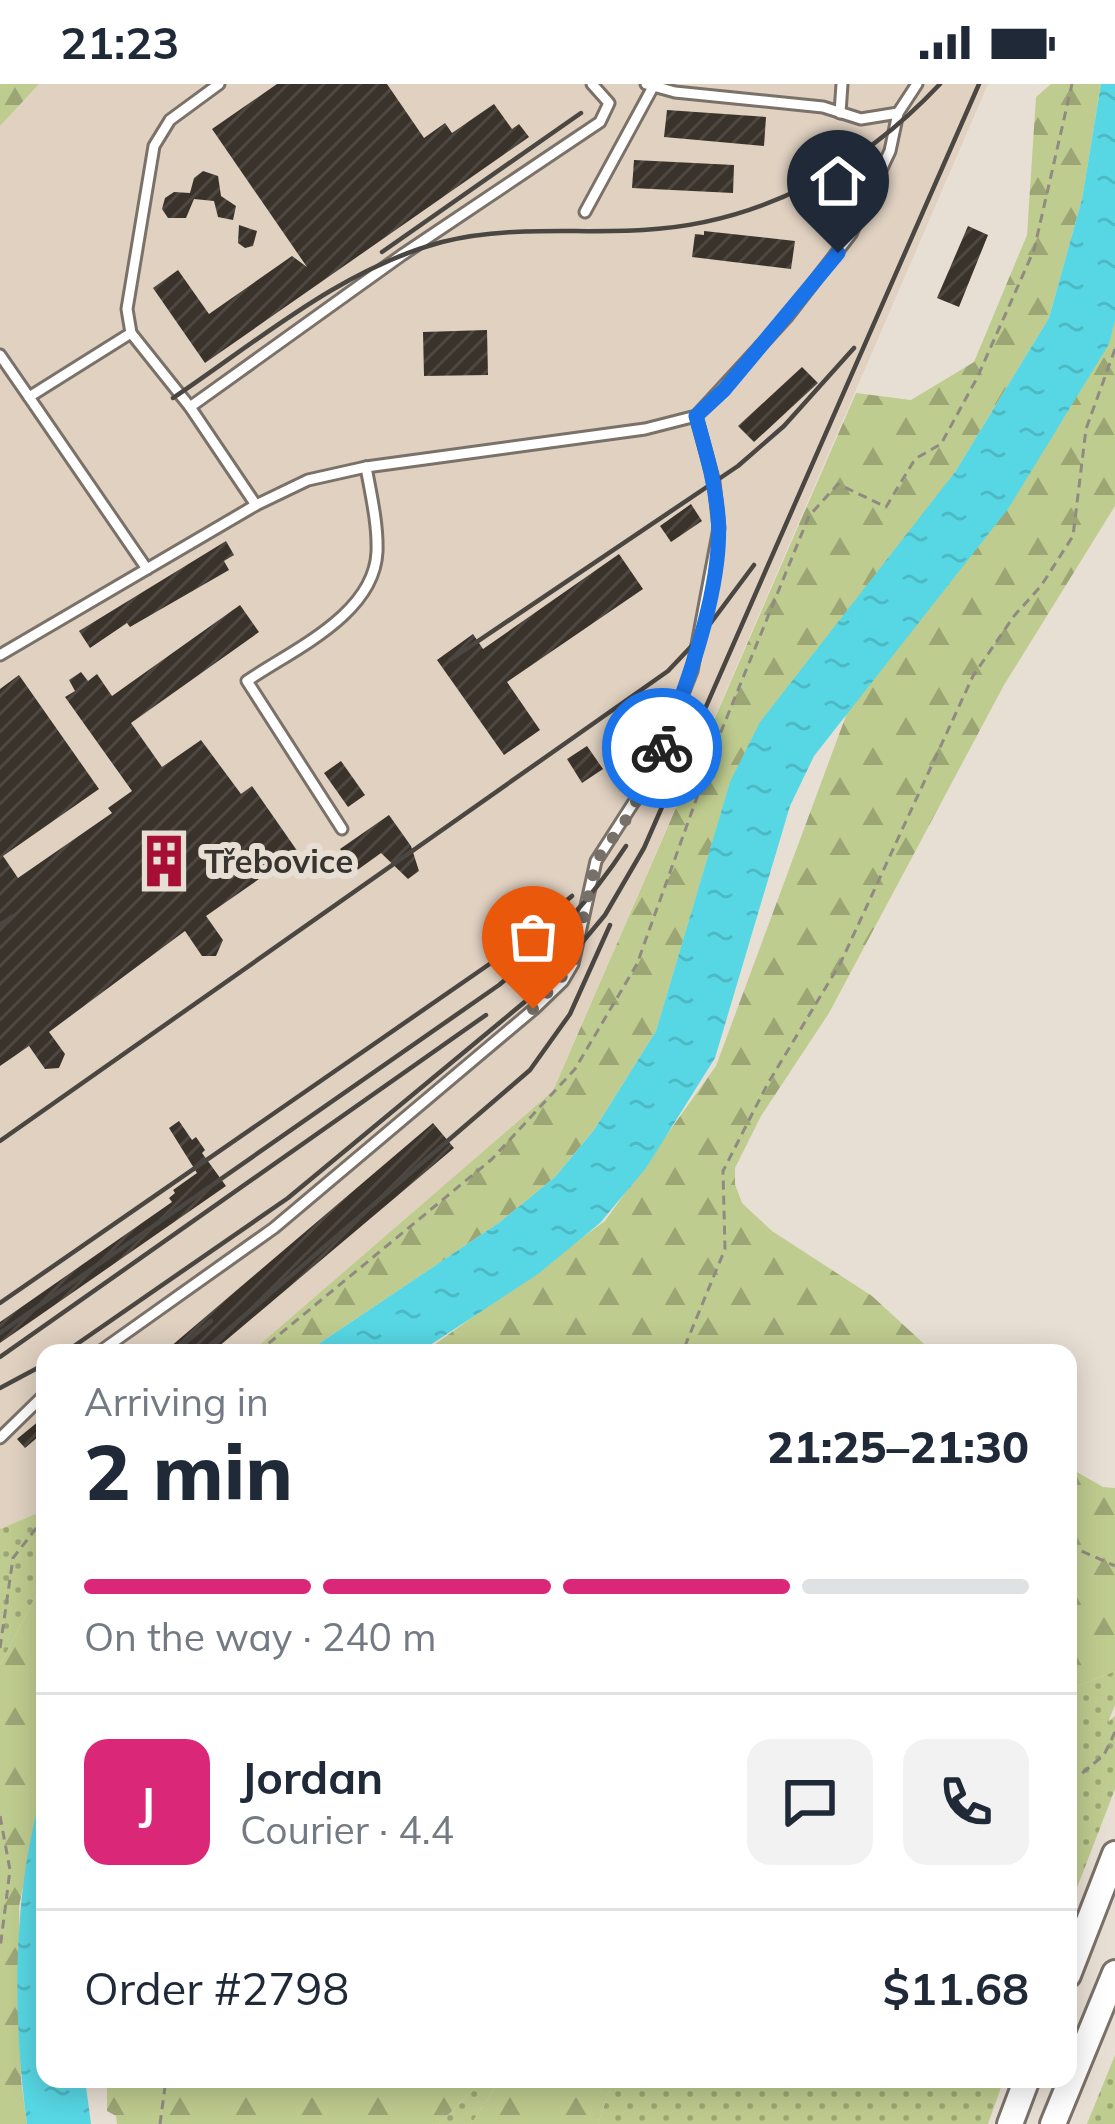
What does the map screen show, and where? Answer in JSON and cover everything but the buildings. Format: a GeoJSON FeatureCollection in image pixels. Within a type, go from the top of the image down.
{"type":"FeatureCollection","features":[{"type":"Feature","properties":{"kind":"main road"},"geometry":{"type":"LineString","coordinates":[[1077,1952],[1115,1854]]}},
{"type":"Feature","properties":{"kind":"main road"},"geometry":{"type":"LineString","coordinates":[[1077,2066],[1115,1973]]}},
{"type":"Feature","properties":{"kind":"main road"},"geometry":{"type":"LineString","coordinates":[[1010,2124],[1024,2088]]}},
{"type":"Feature","properties":{"kind":"main road"},"geometry":{"type":"LineString","coordinates":[[1053,2124],[1068,2088]]}},
{"type":"Feature","properties":{"kind":"lane"},"geometry":{"type":"LineString","coordinates":[[218,84],[170,120],[154,146],[127,309],[131,333],[190,407],[256,505]]}},
{"type":"Feature","properties":{"kind":"lane"},"geometry":{"type":"LineString","coordinates":[[190,407],[402,255],[600,122],[609,103],[592,84]]}},
{"type":"Feature","properties":{"kind":"lane"},"geometry":{"type":"LineString","coordinates":[[840,113],[842,84]]}},
{"type":"Feature","properties":{"kind":"lane"},"geometry":{"type":"LineString","coordinates":[[0,655],[256,505],[308,480],[366,467],[628,432],[696,416],[787,317],[851,234],[890,151],[898,113],[917,84]]}},
{"type":"Feature","properties":{"kind":"lane"},"geometry":{"type":"LineString","coordinates":[[585,212],[651,85],[794,103],[861,119],[898,113]]}},
{"type":"Feature","properties":{"kind":"lane"},"geometry":{"type":"LineString","coordinates":[[29,397],[131,333]]}},
{"type":"Feature","properties":{"kind":"lane"},"geometry":{"type":"LineString","coordinates":[[0,355],[147,568]]}},
{"type":"Feature","properties":{"kind":"lane"},"geometry":{"type":"LineString","coordinates":[[111,1344],[274,1228],[533,1009],[568,973],[579,949],[596,861],[650,777],[697,652],[719,529],[714,482],[696,416]]}},
{"type":"Feature","properties":{"kind":"lane"},"geometry":{"type":"LineString","coordinates":[[342,829],[247,681],[348,610],[369,583],[377,550],[366,467]]}},
{"type":"Feature","properties":{"kind":"lane"},"geometry":{"type":"LineString","coordinates":[[0,1438],[36,1403]]}},
{"type":"Feature","properties":{"kind":"path"},"geometry":{"type":"LineString","coordinates":[[268,1344],[492,1159],[575,1069],[637,964],[718,740],[809,516],[838,484],[886,508],[915,459],[941,444],[977,379],[1034,250],[1072,84]]}},
{"type":"Feature","properties":{"kind":"path"},"geometry":{"type":"LineString","coordinates":[[686,1344],[725,1249],[723,1171],[767,1085],[841,962],[973,676],[1072,536],[1085,429],[1115,349]]}},
{"type":"Feature","properties":{"kind":"path"},"geometry":{"type":"LineString","coordinates":[[0,1648],[13,1558],[36,1529]]}},
{"type":"Feature","properties":{"kind":"path"},"geometry":{"type":"LineString","coordinates":[[1077,1549],[1115,1566]]}},
{"type":"Feature","properties":{"kind":"path"},"geometry":{"type":"LineString","coordinates":[[1077,1775],[1104,1755],[1115,1732]]}},
{"type":"Feature","properties":{"kind":"path"},"geometry":{"type":"LineString","coordinates":[[0,1816],[10,1870],[0,1949]]}},
{"type":"Feature","properties":{"kind":"path"},"geometry":{"type":"LineString","coordinates":[[160,2124],[165,2088]]}},
{"type":"Feature","properties":{"kind":"shaded area"},"geometry":{"type":"Polygon","coordinates":[[[39,84],[988,84],[553,1091],[260,1344],[36,1344],[36,1514],[0,1529],[0,126],[39,84]]]}},
{"type":"Feature","properties":{"kind":"green space"},"geometry":{"type":"Polygon","coordinates":[[[0,84],[39,84],[0,126],[0,84]]]}},
{"type":"Feature","properties":{"kind":"green space"},"geometry":{"type":"Polygon","coordinates":[[[1051,84],[1101,84],[1082,199],[1049,318],[955,472],[730,783],[656,1031],[594,1130],[555,1177],[500,1222],[318,1344],[260,1344],[553,1091],[856,393],[911,400],[974,362],[1027,235],[1036,97],[1051,84]]]}},
{"type":"Feature","properties":{"kind":"green space"},"geometry":{"type":"Polygon","coordinates":[[[1115,281],[1115,506],[1004,685],[829,1013],[761,1116],[735,1168],[742,1203],[772,1231],[872,1296],[924,1344],[435,1344],[605,1221],[716,1066],[857,686],[1115,281]]]}},
{"type":"Feature","properties":{"kind":"green space"},"geometry":{"type":"Polygon","coordinates":[[[1077,1472],[1103,1487],[1115,1488],[1115,1671],[1077,1686],[1077,1472]]]}},
{"type":"Feature","properties":{"kind":"green space"},"geometry":{"type":"Polygon","coordinates":[[[36,1514],[36,1595],[0,1665],[0,1529],[36,1514]]]}},
{"type":"Feature","properties":{"kind":"green space"},"geometry":{"type":"Polygon","coordinates":[[[36,1595],[36,1825],[19,1906],[21,2080],[27,2124],[0,2124],[0,1665],[36,1595]]]}},
{"type":"Feature","properties":{"kind":"green space"},"geometry":{"type":"Polygon","coordinates":[[[1115,1671],[1115,1705],[1108,1722],[1115,1716],[1115,1789],[1077,1888],[1077,1686],[1115,1671]]]}},
{"type":"Feature","properties":{"kind":"green space"},"geometry":{"type":"Polygon","coordinates":[[[1115,2055],[1115,2124],[1087,2124],[1115,2055]]]}},
{"type":"Feature","properties":{"kind":"green space"},"geometry":{"type":"Polygon","coordinates":[[[107,2088],[475,2088],[439,2124],[117,2124],[116,2116],[107,2111],[107,2088]]]}},
{"type":"Feature","properties":{"kind":"green space"},"geometry":{"type":"Polygon","coordinates":[[[475,2088],[495,2088],[471,2124],[439,2124],[475,2088]]]}},
{"type":"Feature","properties":{"kind":"green space"},"geometry":{"type":"Polygon","coordinates":[[[495,2088],[610,2088],[598,2124],[471,2124],[495,2088]]]}},
{"type":"Feature","properties":{"kind":"green space"},"geometry":{"type":"Polygon","coordinates":[[[610,2088],[1001,2088],[988,2124],[598,2124],[610,2088]]]}},
{"type":"Feature","properties":{"kind":"water"},"geometry":{"type":"Polygon","coordinates":[[[1101,84],[1115,84],[1115,320],[1109,344],[1008,509],[814,756],[790,806],[715,1058],[646,1168],[600,1223],[538,1274],[432,1344],[318,1344],[500,1222],[555,1177],[594,1130],[656,1031],[730,782],[760,722],[955,472],[1049,318],[1082,199],[1101,84]]]}},
{"type":"Feature","properties":{"kind":"water"},"geometry":{"type":"Polygon","coordinates":[[[36,1816],[36,2088],[86,2088],[91,2124],[27,2124],[18,1952],[36,1816]]]}},
{"type":"Feature","properties":{"kind":"railway"},"geometry":{"type":"LineString","coordinates":[[173,398],[335,288],[405,254],[492,234],[643,230],[728,216],[768,203],[842,166],[940,84]]}},
{"type":"Feature","properties":{"kind":"railway"},"geometry":{"type":"LineString","coordinates":[[77,1344],[288,1198],[550,981],[605,915],[644,848],[979,84]]}},
{"type":"Feature","properties":{"kind":"railway"},"geometry":{"type":"LineString","coordinates":[[382,252],[581,113]]}},
{"type":"Feature","properties":{"kind":"railway"},"geometry":{"type":"LineString","coordinates":[[450,660],[738,466],[784,426],[854,348]]}},
{"type":"Feature","properties":{"kind":"railway"},"geometry":{"type":"LineString","coordinates":[[0,1141],[668,671],[754,565]]}},
{"type":"Feature","properties":{"kind":"railway"},"geometry":{"type":"LineString","coordinates":[[0,1333],[499,985],[568,920],[626,846]]}},
{"type":"Feature","properties":{"kind":"railway"},"geometry":{"type":"LineString","coordinates":[[0,1303],[491,963],[572,896]]}},
{"type":"Feature","properties":{"kind":"railway"},"geometry":{"type":"LineString","coordinates":[[0,925],[13,916]]}},
{"type":"Feature","properties":{"kind":"railway"},"geometry":{"type":"LineString","coordinates":[[211,1344],[530,1070],[570,1014],[610,925]]}},
{"type":"Feature","properties":{"kind":"railway"},"geometry":{"type":"LineString","coordinates":[[0,1357],[486,1015]]}},
{"type":"Feature","properties":{"kind":"railway"},"geometry":{"type":"LineString","coordinates":[[184,1344],[211,1321]]}},
{"type":"Feature","properties":{"kind":"railway"},"geometry":{"type":"LineString","coordinates":[[0,1388],[36,1369]]}},
{"type":"Feature","properties":{"kind":"way so far"},"geometry":{"type":"LineString","coordinates":[[533,1009],[553,992],[573,964],[596,861],[630,814],[662,748]]}},
{"type":"Feature","properties":{"kind":"place","name":"Třebovice"},"geometry":{"type":"Point","coordinates":[164,861]}},
{"type":"Feature","properties":{"kind":"route"},"geometry":{"type":"LineString","coordinates":[[662,748],[692,671],[718,544],[714,482],[696,416],[724,390],[838,253]]}}]}
